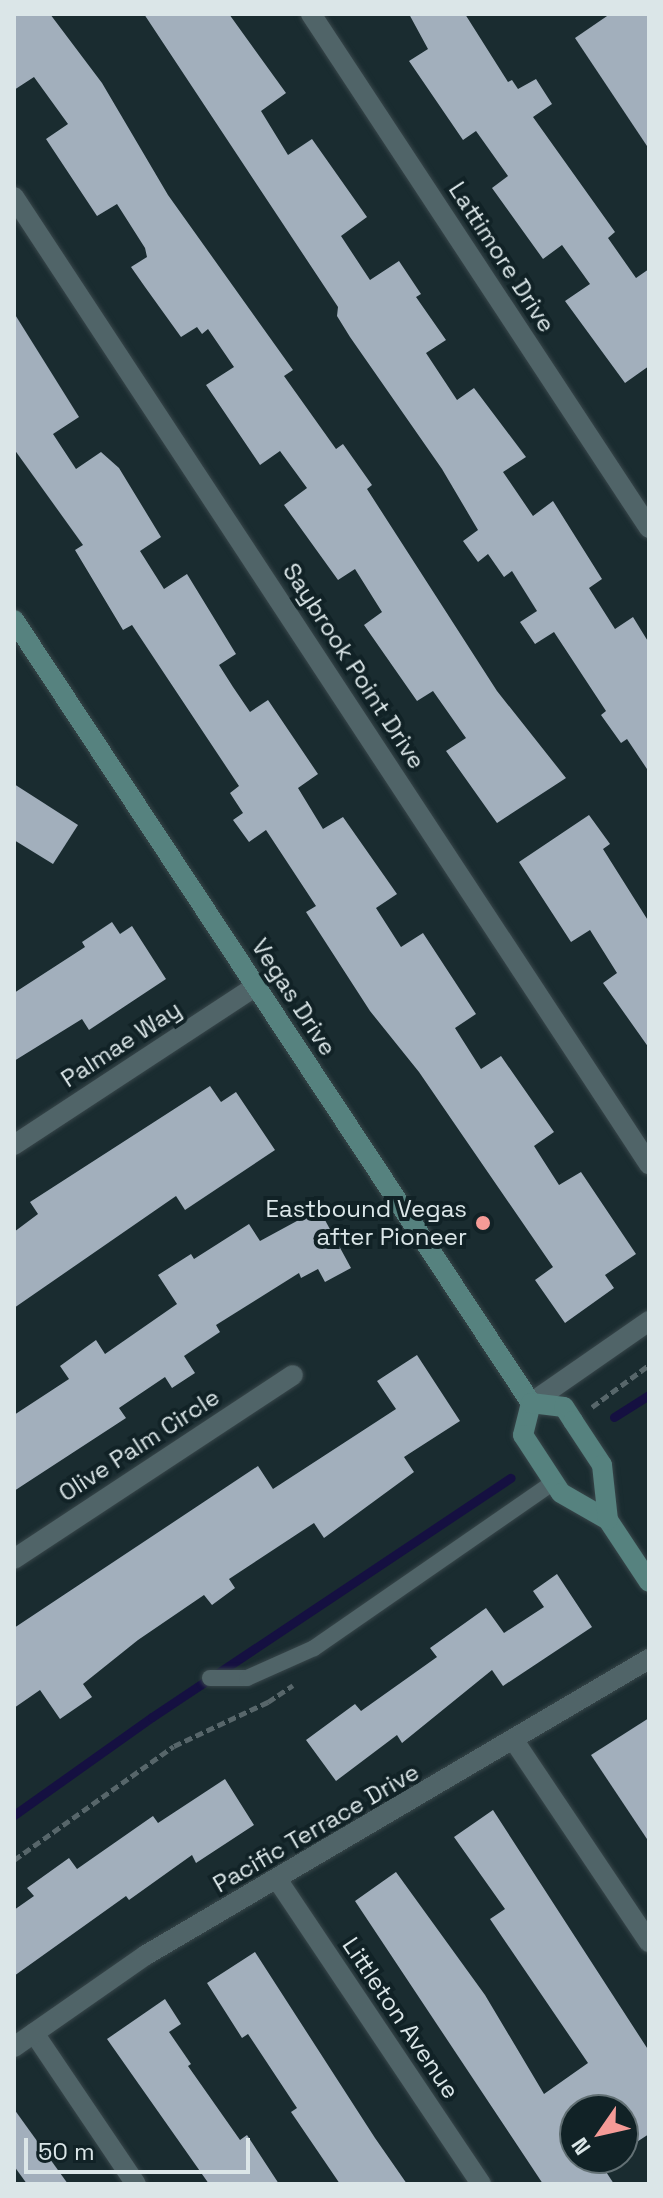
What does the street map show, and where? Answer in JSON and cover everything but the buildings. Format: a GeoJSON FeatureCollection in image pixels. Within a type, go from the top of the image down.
{"type":"FeatureCollection","features":[{"type":"Feature","properties":{"kind":"main road","name":"Vegas Drive"},"geometry":{"type":"LineString","coordinates":[[14,620],[531,1403]]}},
{"type":"Feature","properties":{"kind":"main road"},"geometry":{"type":"LineString","coordinates":[[608,1520],[602,1465],[564,1407],[531,1403],[523,1435],[561,1493],[608,1520],[649,1582]]}},
{"type":"Feature","properties":{"kind":"street","name":"Lattimore Drive"},"geometry":{"type":"LineString","coordinates":[[311,14],[649,528]]}},
{"type":"Feature","properties":{"kind":"street","name":"Saybrook Point Drive"},"geometry":{"type":"LineString","coordinates":[[14,197],[649,1164]]}},
{"type":"Feature","properties":{"kind":"street","name":"Palmae Way"},"geometry":{"type":"LineString","coordinates":[[14,1145],[256,986]]}},
{"type":"Feature","properties":{"kind":"street"},"geometry":{"type":"LineString","coordinates":[[531,1403],[649,1321]]}},
{"type":"Feature","properties":{"kind":"street","name":"Olive Palm Circle"},"geometry":{"type":"LineString","coordinates":[[14,1559],[293,1375]]}},
{"type":"Feature","properties":{"kind":"street","name":"Pacific Terrace Drive"},"geometry":{"type":"LineString","coordinates":[[14,2047],[146,1955],[279,1882],[649,1659]]}},
{"type":"Feature","properties":{"kind":"street"},"geometry":{"type":"LineString","coordinates":[[515,1742],[649,1942]]}},
{"type":"Feature","properties":{"kind":"street","name":"Littleton Avenue"},"geometry":{"type":"LineString","coordinates":[[279,1882],[481,2184]]}},
{"type":"Feature","properties":{"kind":"street"},"geometry":{"type":"LineString","coordinates":[[34,2033],[136,2184]]}},
{"type":"Feature","properties":{"kind":"lane"},"geometry":{"type":"LineString","coordinates":[[210,1678],[247,1678],[314,1648],[554,1482]]}},
{"type":"Feature","properties":{"kind":"path"},"geometry":{"type":"LineString","coordinates":[[604,1398],[649,1365]]}},
{"type":"Feature","properties":{"kind":"waterway"},"geometry":{"type":"LineString","coordinates":[[614,1417],[649,1395]]}},
{"type":"Feature","properties":{"kind":"waterway"},"geometry":{"type":"LineString","coordinates":[[14,1815],[152,1717],[511,1478]]}},
{"type":"Feature","properties":{"kind":"place","name":"Eastbound Vegas after Pioneer"},"geometry":{"type":"Point","coordinates":[483,1223]}}]}
